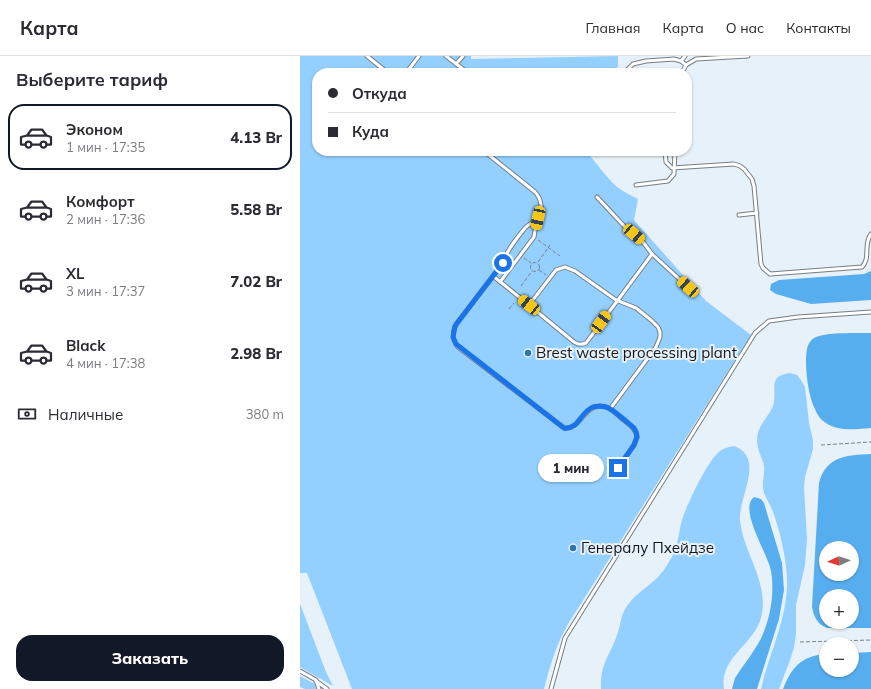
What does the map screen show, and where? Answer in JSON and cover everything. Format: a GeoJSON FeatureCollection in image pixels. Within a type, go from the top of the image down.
{"type":"FeatureCollection","features":[{"type":"Feature","properties":{"kind":"lane"},"geometry":{"type":"LineString","coordinates":[[367,56],[382,68]]}},
{"type":"Feature","properties":{"kind":"lane"},"geometry":{"type":"LineString","coordinates":[[410,68],[419,56]]}},
{"type":"Feature","properties":{"kind":"lane"},"geometry":{"type":"LineString","coordinates":[[446,56],[461,68]]}},
{"type":"Feature","properties":{"kind":"lane"},"geometry":{"type":"LineString","coordinates":[[456,64],[463,56]]}},
{"type":"Feature","properties":{"kind":"lane"},"geometry":{"type":"LineString","coordinates":[[681,61],[685,56]]}},
{"type":"Feature","properties":{"kind":"lane"},"geometry":{"type":"LineString","coordinates":[[684,68],[686,65],[696,59],[748,56]]}},
{"type":"Feature","properties":{"kind":"lane"},"geometry":{"type":"LineString","coordinates":[[629,68],[633,64],[639,62],[674,59],[681,61],[686,65]]}},
{"type":"Feature","properties":{"kind":"lane"},"geometry":{"type":"LineString","coordinates":[[490,156],[538,195],[541,204],[534,237],[500,282]]}},
{"type":"Feature","properties":{"kind":"lane"},"geometry":{"type":"LineString","coordinates":[[666,156],[668,165],[675,168],[728,164],[740,166],[749,174],[754,186],[761,264],[770,274],[862,267],[868,260],[868,241],[871,234]]}},
{"type":"Feature","properties":{"kind":"lane"},"geometry":{"type":"LineString","coordinates":[[636,185],[668,181],[674,174],[675,156]]}},
{"type":"Feature","properties":{"kind":"lane"},"geometry":{"type":"LineString","coordinates":[[597,197],[625,227],[643,242],[652,254],[688,287]]}},
{"type":"Feature","properties":{"kind":"lane"},"geometry":{"type":"LineString","coordinates":[[739,215],[757,214]]}},
{"type":"Feature","properties":{"kind":"lane"},"geometry":{"type":"LineString","coordinates":[[538,218],[526,227],[504,257],[503,263],[455,326],[453,337],[456,344],[564,428],[575,426],[593,407],[602,406],[610,409],[634,429],[637,437],[634,445],[618,468]]}},
{"type":"Feature","properties":{"kind":"lane"},"geometry":{"type":"LineString","coordinates":[[493,276],[574,342],[578,345],[582,345],[586,343],[616,300],[652,254]]}},
{"type":"Feature","properties":{"kind":"lane"},"geometry":{"type":"LineString","coordinates":[[529,305],[556,270],[560,268],[570,268],[616,300],[636,308],[658,327],[660,337],[656,347],[610,409]]}},
{"type":"Feature","properties":{"kind":"lane"},"geometry":{"type":"LineString","coordinates":[[551,689],[565,638],[756,333],[769,321],[798,317],[871,312]]}},
{"type":"Feature","properties":{"kind":"lane"},"geometry":{"type":"LineString","coordinates":[[300,671],[316,680],[327,689]]}},
{"type":"Feature","properties":{"kind":"lane"},"geometry":{"type":"LineString","coordinates":[[316,680],[319,689]]}},
{"type":"Feature","properties":{"kind":"path"},"geometry":{"type":"LineString","coordinates":[[537,240],[560,256]]}},
{"type":"Feature","properties":{"kind":"path"},"geometry":{"type":"LineString","coordinates":[[521,286],[532,271],[531,265],[534,262],[537,263],[550,245]]}},
{"type":"Feature","properties":{"kind":"path"},"geometry":{"type":"LineString","coordinates":[[537,263],[540,267],[539,270],[550,278]]}},
{"type":"Feature","properties":{"kind":"path"},"geometry":{"type":"LineString","coordinates":[[532,271],[535,272],[539,270]]}},
{"type":"Feature","properties":{"kind":"path"},"geometry":{"type":"LineString","coordinates":[[509,309],[514,303]]}},
{"type":"Feature","properties":{"kind":"path"},"geometry":{"type":"LineString","coordinates":[[821,445],[871,442]]}},
{"type":"Feature","properties":{"kind":"path"},"geometry":{"type":"LineString","coordinates":[[800,642],[871,640]]}},
{"type":"Feature","properties":{"kind":"shaded area"},"geometry":{"type":"Polygon","coordinates":[[[300,56],[471,56],[471,59],[618,56],[618,66],[616,68],[312,68],[312,156],[590,156],[616,186],[638,199],[634,220],[706,301],[751,335],[568,624],[554,656],[544,689],[352,689],[307,573],[300,573],[300,56]]]}},
{"type":"Feature","properties":{"kind":"shaded area"},"geometry":{"type":"Polygon","coordinates":[[[871,271],[871,300],[811,304],[776,294],[770,290],[771,284],[779,280],[864,274],[871,271]]]}},
{"type":"Feature","properties":{"kind":"shaded area"},"geometry":{"type":"Polygon","coordinates":[[[871,333],[871,428],[842,429],[831,426],[822,420],[818,415],[810,396],[806,362],[808,345],[813,339],[821,335],[871,333]]]}},
{"type":"Feature","properties":{"kind":"shaded area"},"geometry":{"type":"Polygon","coordinates":[[[790,373],[797,375],[805,387],[809,423],[813,440],[813,449],[805,477],[804,487],[807,539],[805,565],[796,605],[796,634],[790,660],[779,689],[761,689],[781,622],[786,594],[787,573],[783,546],[778,528],[763,490],[764,466],[757,440],[762,423],[773,407],[776,379],[783,374],[790,373]]]}},
{"type":"Feature","properties":{"kind":"shaded area"},"geometry":{"type":"Polygon","coordinates":[[[734,446],[743,452],[748,460],[748,479],[740,511],[740,520],[742,533],[760,582],[763,608],[756,630],[726,669],[724,689],[601,689],[604,665],[615,640],[625,609],[634,598],[660,575],[670,561],[677,545],[684,514],[705,471],[720,451],[734,446]]]}},
{"type":"Feature","properties":{"kind":"shaded area"},"geometry":{"type":"Polygon","coordinates":[[[871,454],[871,628],[859,628],[859,589],[819,589],[819,622],[816,620],[812,607],[819,483],[822,474],[832,462],[846,456],[871,454]]]}},
{"type":"Feature","properties":{"kind":"shaded area"},"geometry":{"type":"Polygon","coordinates":[[[754,497],[761,499],[764,503],[782,563],[784,590],[779,619],[757,689],[732,689],[735,678],[756,648],[766,627],[772,599],[772,580],[769,563],[755,532],[749,511],[750,503],[754,497]]]}},
{"type":"Feature","properties":{"kind":"shaded area"},"geometry":{"type":"Polygon","coordinates":[[[300,604],[326,672],[333,686],[300,667],[300,604]]]}},
{"type":"Feature","properties":{"kind":"shaded area"},"geometry":{"type":"Polygon","coordinates":[[[871,652],[871,689],[783,689],[786,681],[798,664],[817,655],[819,655],[819,677],[859,677],[859,653],[871,652]]]}},
{"type":"Feature","properties":{"kind":"shaded area"},"geometry":{"type":"Polygon","coordinates":[[[300,676],[315,684],[316,689],[305,689],[300,687],[300,676]]]}},
{"type":"Feature","properties":{"kind":"place","name":"Brest waste processing plant"},"geometry":{"type":"Point","coordinates":[528,353]}},
{"type":"Feature","properties":{"kind":"place","name":"Генералу Пхейдзе"},"geometry":{"type":"Point","coordinates":[573,548]}},
{"type":"Feature","properties":{"kind":"route"},"geometry":{"type":"LineString","coordinates":[[503,263],[455,326],[453,330],[454,341],[458,346],[564,428],[572,428],[575,426],[589,409],[593,407],[602,406],[610,409],[637,432],[636,442],[618,468]]}}]}
